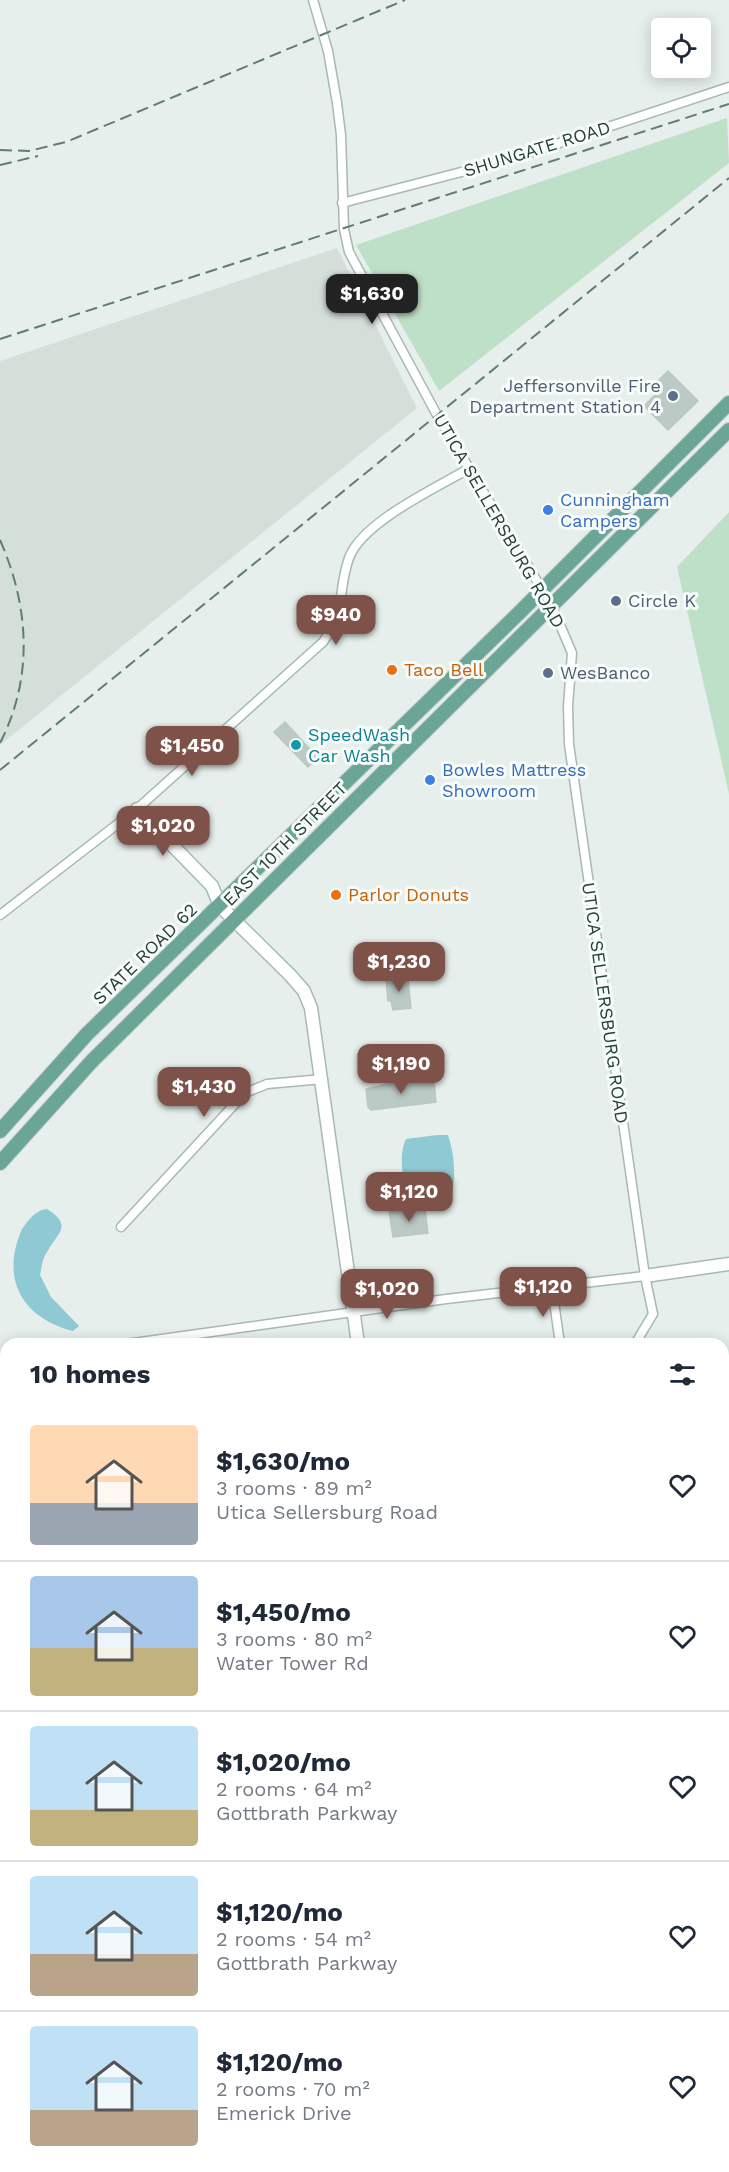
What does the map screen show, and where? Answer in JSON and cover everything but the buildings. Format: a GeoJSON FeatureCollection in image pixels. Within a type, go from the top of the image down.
{"type":"FeatureCollection","features":[{"type":"Feature","properties":{"kind":"main road","name":"STATE ROAD 62"},"geometry":{"type":"LineString","coordinates":[[0,1131],[87,1034],[542,591],[729,403]]}},
{"type":"Feature","properties":{"kind":"main road","name":"EAST 10TH STREET"},"geometry":{"type":"LineString","coordinates":[[0,1163],[92,1060],[729,430]]}},
{"type":"Feature","properties":{"kind":"street","name":"UTICA SELLERSBURG ROAD"},"geometry":{"type":"LineString","coordinates":[[313,0],[328,51],[337,103],[342,145],[342,202],[346,242],[360,275],[552,606],[572,653],[568,706],[569,744],[645,1276],[653,1314],[639,1338]]}},
{"type":"Feature","properties":{"kind":"street","name":"SHUNGATE ROAD"},"geometry":{"type":"LineString","coordinates":[[342,202],[511,159],[729,87]]}},
{"type":"Feature","properties":{"kind":"street"},"geometry":{"type":"LineString","coordinates":[[0,915],[137,809],[323,642],[340,612],[348,559],[353,548],[366,532],[470,468]]}},
{"type":"Feature","properties":{"kind":"street"},"geometry":{"type":"LineString","coordinates":[[137,809],[212,886],[220,906],[304,991],[311,1008],[322,1079],[357,1338]]}},
{"type":"Feature","properties":{"kind":"street"},"geometry":{"type":"LineString","coordinates":[[122,1227],[245,1093],[267,1084],[322,1079]]}},
{"type":"Feature","properties":{"kind":"street"},"geometry":{"type":"LineString","coordinates":[[167,1338],[354,1311],[552,1288],[729,1264]]}},
{"type":"Feature","properties":{"kind":"street"},"geometry":{"type":"LineString","coordinates":[[552,1288],[559,1338]]}},
{"type":"Feature","properties":{"kind":"shaded area"},"geometry":{"type":"Polygon","coordinates":[[[337,248],[417,408],[0,745],[0,361],[337,248]]]}},
{"type":"Feature","properties":{"kind":"green space"},"geometry":{"type":"Polygon","coordinates":[[[727,118],[729,163],[439,391],[356,245],[727,118]]]}},
{"type":"Feature","properties":{"kind":"green space"},"geometry":{"type":"Polygon","coordinates":[[[729,512],[729,794],[677,567],[729,512]]]}},
{"type":"Feature","properties":{"kind":"water"},"geometry":{"type":"Polygon","coordinates":[[[448,1135],[450,1142],[454,1171],[452,1193],[431,1201],[408,1199],[402,1161],[406,1139],[448,1135]]]}},
{"type":"Feature","properties":{"kind":"water"},"geometry":{"type":"Polygon","coordinates":[[[47,1209],[60,1220],[62,1225],[59,1235],[44,1257],[40,1275],[51,1297],[79,1326],[73,1331],[40,1317],[20,1294],[15,1280],[16,1247],[22,1229],[36,1213],[47,1209]]]}},
{"type":"Feature","properties":{"kind":"railway"},"geometry":{"type":"LineString","coordinates":[[0,150],[29,151],[66,142],[405,0]]}},
{"type":"Feature","properties":{"kind":"railway"},"geometry":{"type":"LineString","coordinates":[[0,339],[729,104]]}},
{"type":"Feature","properties":{"kind":"railway"},"geometry":{"type":"LineString","coordinates":[[0,165],[38,156]]}},
{"type":"Feature","properties":{"kind":"railway"},"geometry":{"type":"LineString","coordinates":[[0,770],[729,178]]}},
{"type":"Feature","properties":{"kind":"railway"},"geometry":{"type":"LineString","coordinates":[[0,540],[17,590],[24,642],[23,667],[18,693],[11,718],[0,743]]}},
{"type":"Feature","properties":{"kind":"place","name":"Jeffersonville Fire Department Station 4"},"geometry":{"type":"Point","coordinates":[673,396]}},
{"type":"Feature","properties":{"kind":"place","name":"Cunningham Campers"},"geometry":{"type":"Point","coordinates":[548,510]}},
{"type":"Feature","properties":{"kind":"place","name":"Circle K"},"geometry":{"type":"Point","coordinates":[616,601]}},
{"type":"Feature","properties":{"kind":"place","name":"Taco Bell"},"geometry":{"type":"Point","coordinates":[392,670]}},
{"type":"Feature","properties":{"kind":"place","name":"WesBanco"},"geometry":{"type":"Point","coordinates":[548,673]}},
{"type":"Feature","properties":{"kind":"place","name":"SpeedWash Car Wash"},"geometry":{"type":"Point","coordinates":[296,745]}},
{"type":"Feature","properties":{"kind":"place","name":"Bowles Mattress Showroom"},"geometry":{"type":"Point","coordinates":[430,780]}},
{"type":"Feature","properties":{"kind":"place","name":"Parlor Donuts"},"geometry":{"type":"Point","coordinates":[336,895]}}]}
